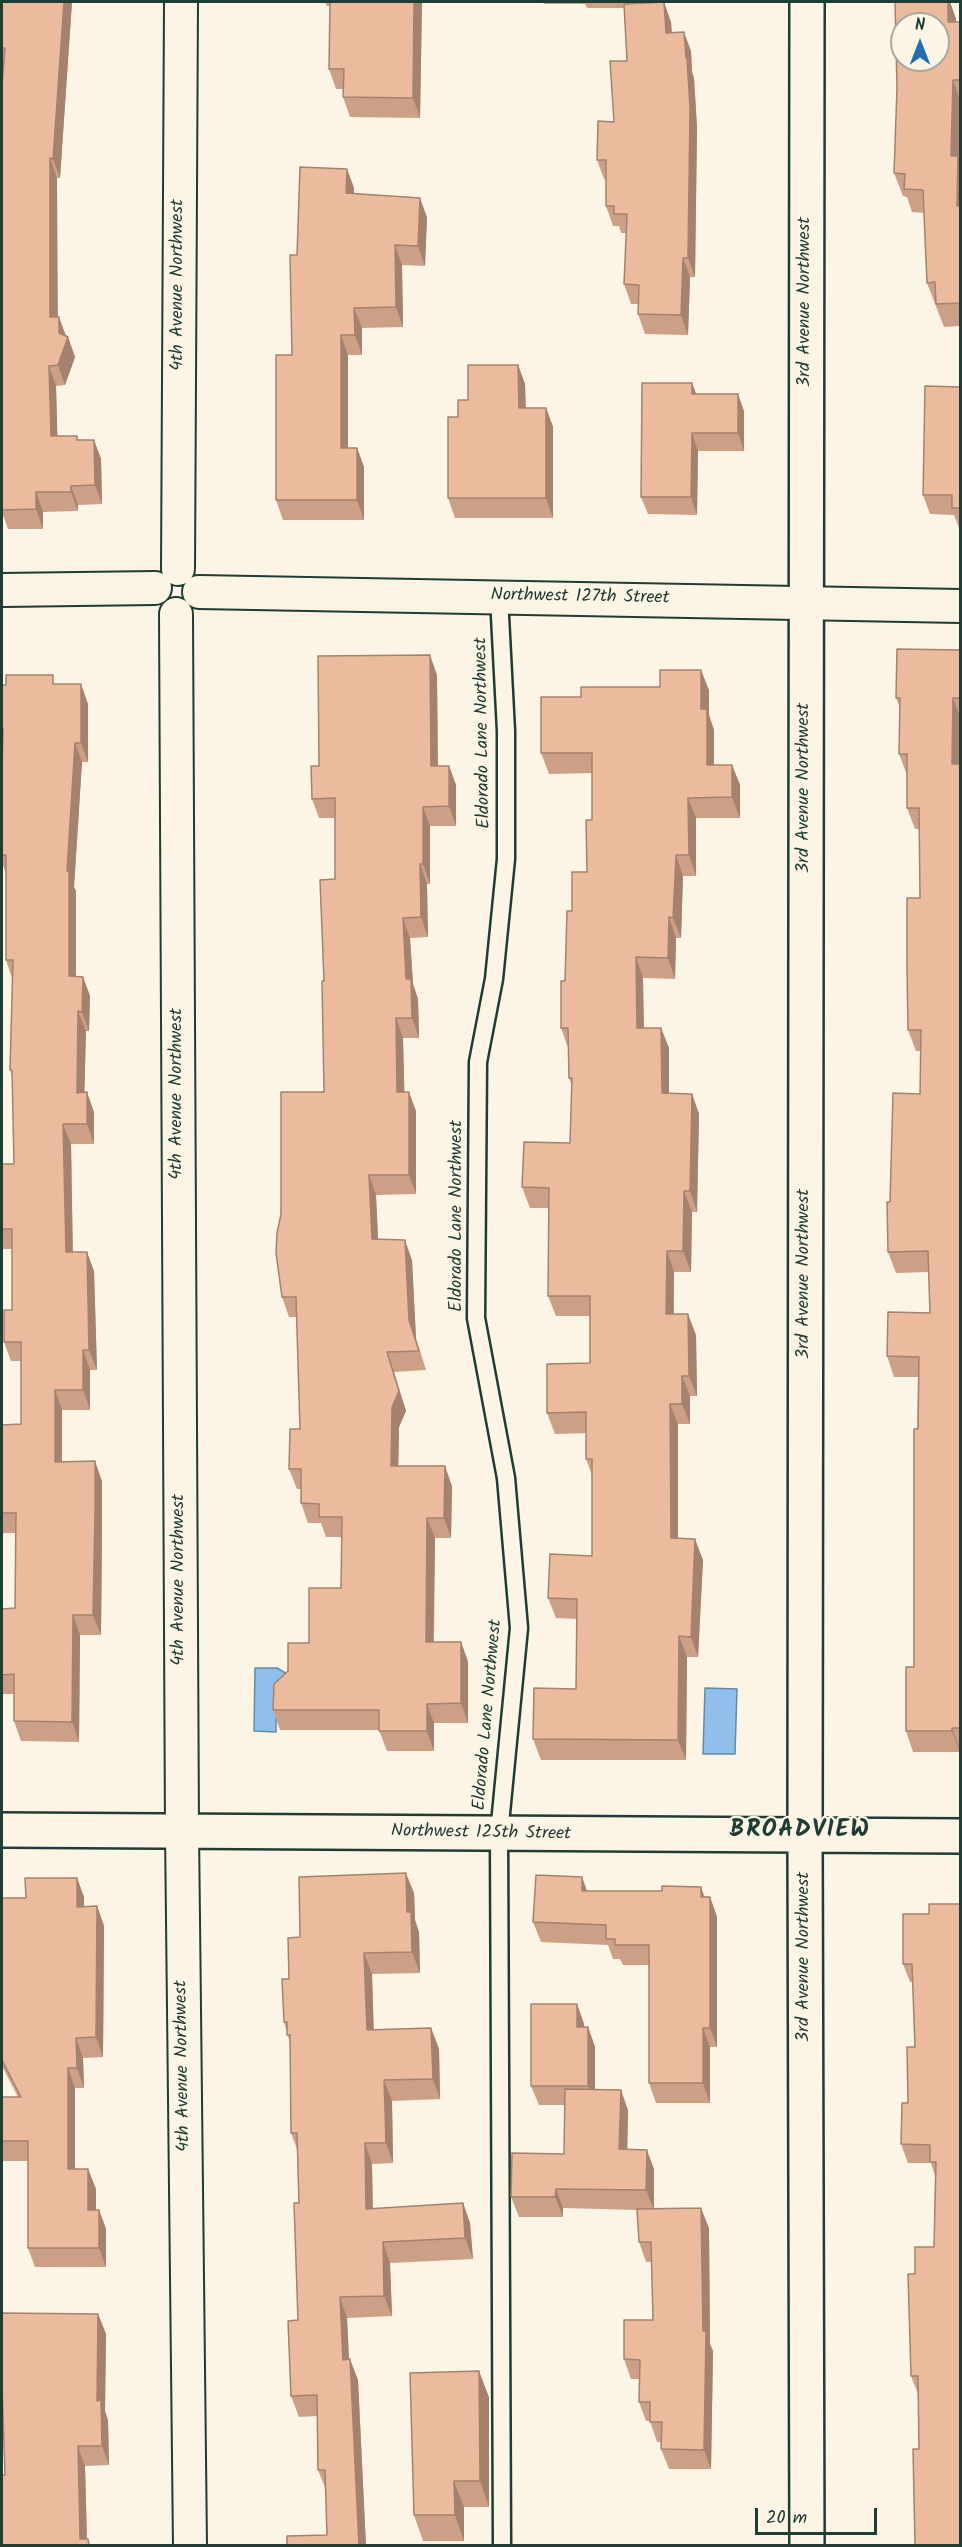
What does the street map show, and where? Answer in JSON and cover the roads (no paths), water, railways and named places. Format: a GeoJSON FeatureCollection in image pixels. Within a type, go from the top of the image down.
{"type":"FeatureCollection","features":[{"type":"Feature","properties":{"kind":"street","name":"4th Avenue Northwest"},"geometry":{"type":"LineString","coordinates":[[166,579],[181,2]]}},
{"type":"Feature","properties":{"kind":"street","name":"3rd Avenue Northwest"},"geometry":{"type":"LineString","coordinates":[[807,2],[805,603],[807,2546]]}},
{"type":"Feature","properties":{"kind":"street"},"geometry":{"type":"LineString","coordinates":[[2,590],[166,579],[187,571],[193,576],[199,592],[192,608],[176,614],[165,611],[159,606],[155,599],[166,579]]}},
{"type":"Feature","properties":{"kind":"street","name":"Northwest 127th Street"},"geometry":{"type":"LineString","coordinates":[[199,592],[960,606]]}},
{"type":"Feature","properties":{"kind":"street","name":"4th Avenue Northwest"},"geometry":{"type":"LineString","coordinates":[[176,614],[182,1830],[190,2546]]}},
{"type":"Feature","properties":{"kind":"street","name":"Northwest 125th Street"},"geometry":{"type":"LineString","coordinates":[[2,1830],[960,1836]]}},
{"type":"Feature","properties":{"kind":"lane","name":"Eldorado Lane Northwest"},"geometry":{"type":"LineString","coordinates":[[499,597],[506,731],[506,859],[494,979],[478,1062],[476,1318],[506,1478],[519,1628],[499,1834],[502,2546]]}},
{"type":"Feature","properties":{"kind":"water"},"geometry":{"type":"Polygon","coordinates":[[[255,1668],[277,1668],[287,1674],[276,1719],[276,1732],[254,1731],[255,1668]]]}},
{"type":"Feature","properties":{"kind":"water"},"geometry":{"type":"Polygon","coordinates":[[[705,1688],[737,1689],[735,1754],[703,1754],[705,1688]]]}},
{"type":"Feature","properties":{"kind":"district","name":"BROADVIEW"},"geometry":{"type":"Point","coordinates":[800,1832]}}]}
